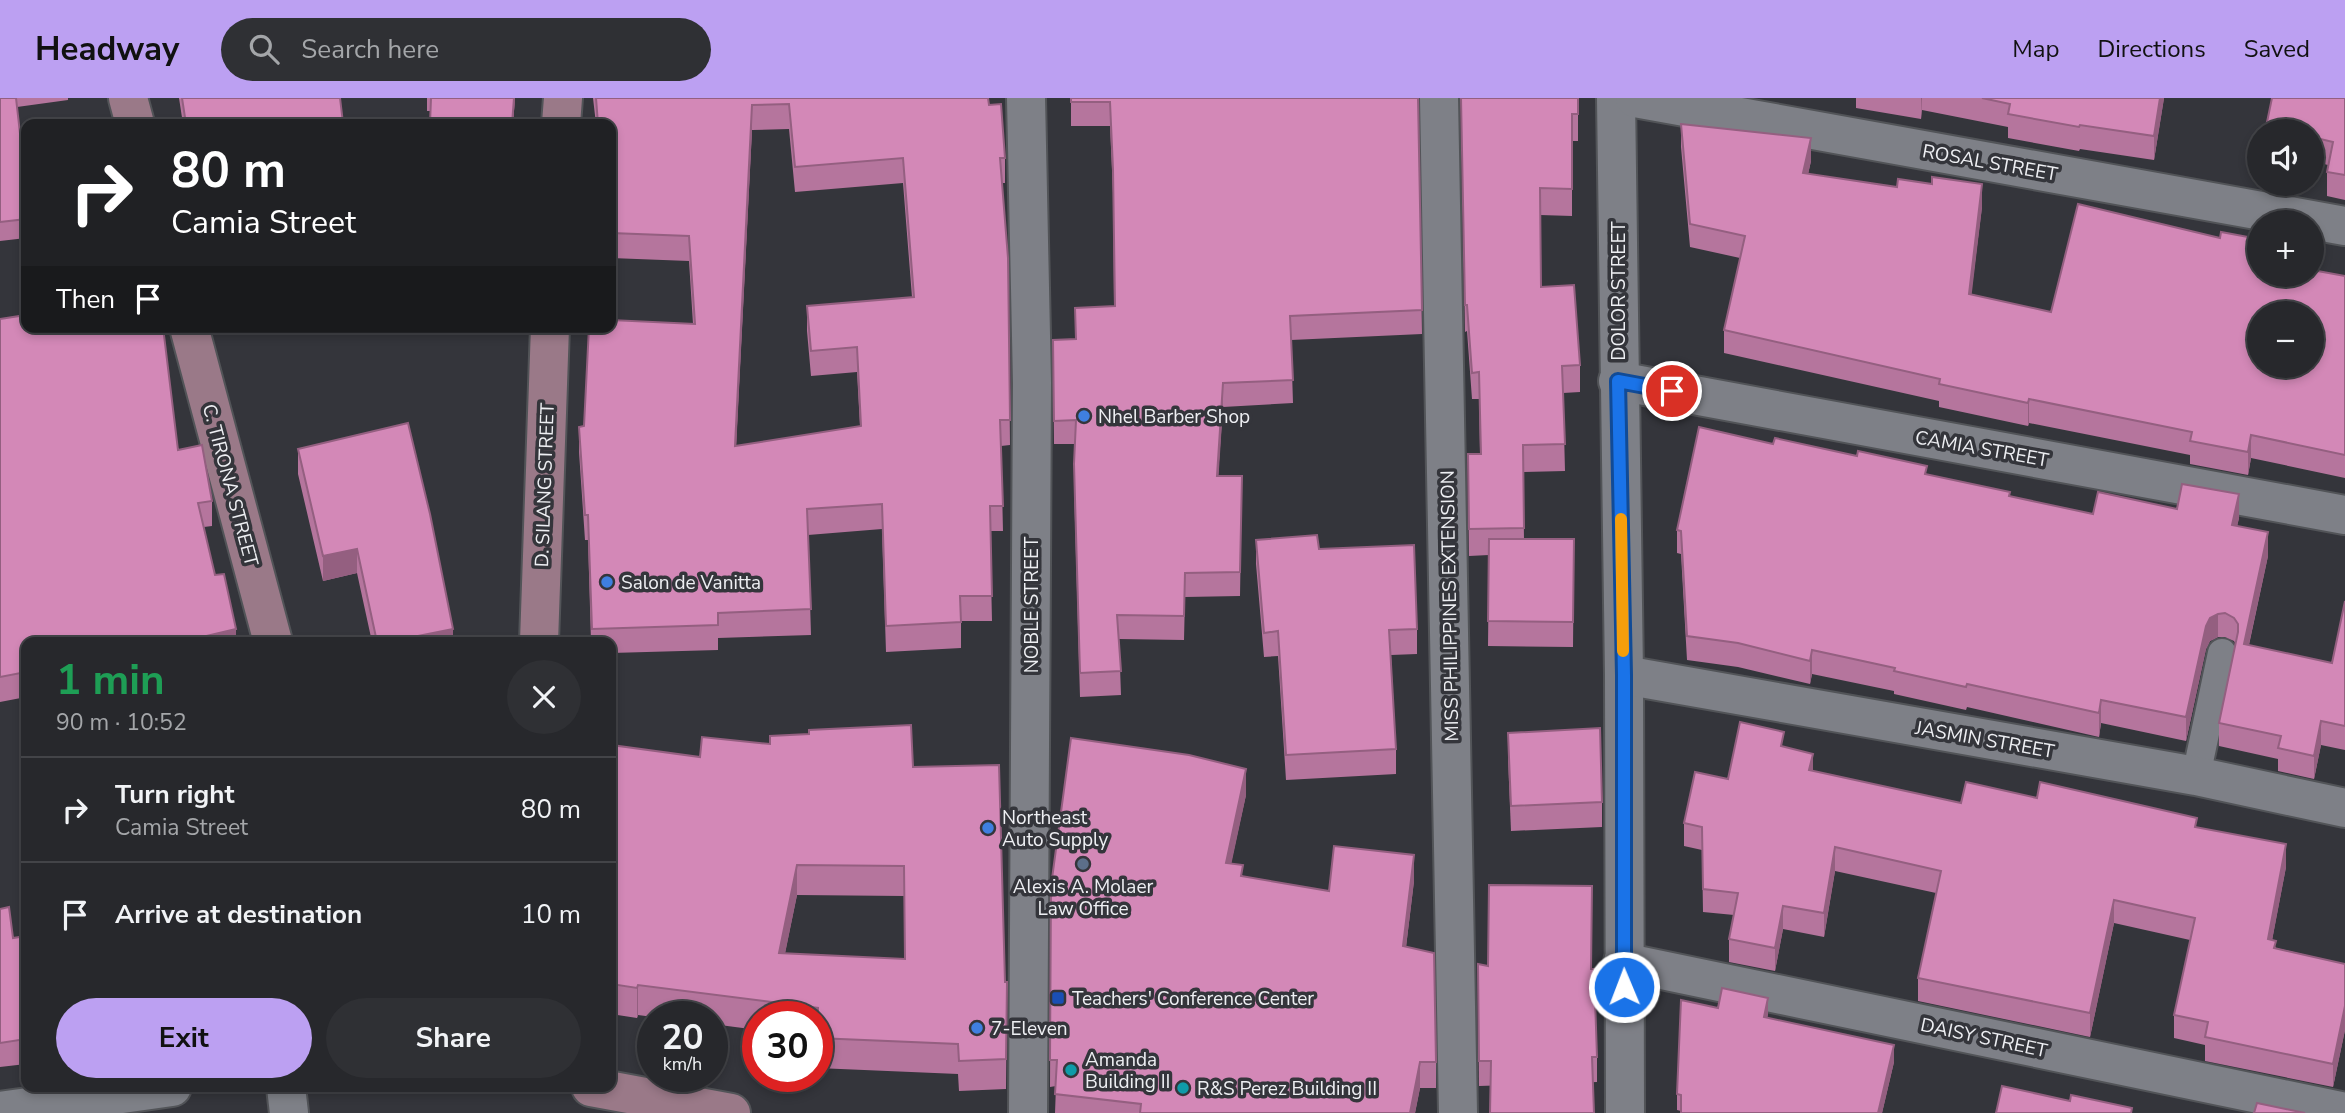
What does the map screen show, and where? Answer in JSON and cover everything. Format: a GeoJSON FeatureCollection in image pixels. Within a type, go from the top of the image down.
{"type":"FeatureCollection","features":[{"type":"Feature","properties":{"kind":"main road"},"geometry":{"type":"LineString","coordinates":[[128,98],[134,119]]}},
{"type":"Feature","properties":{"kind":"main road"},"geometry":{"type":"LineString","coordinates":[[561,119],[562,98]]}},
{"type":"Feature","properties":{"kind":"main road","name":"C. TIRONA STREET"},"geometry":{"type":"LineString","coordinates":[[191,333],[272,637]]}},
{"type":"Feature","properties":{"kind":"main road","name":"D. SILANG STREET"},"geometry":{"type":"LineString","coordinates":[[539,637],[550,333]]}},
{"type":"Feature","properties":{"kind":"main road"},"geometry":{"type":"LineString","coordinates":[[616,1092],[731,1113]]}},
{"type":"Feature","properties":{"kind":"street","name":"NOBLE STREET"},"geometry":{"type":"LineString","coordinates":[[1026,98],[1032,383],[1028,1113]]}},
{"type":"Feature","properties":{"kind":"street","name":"MISS PHILIPPINES EXTENSION"},"geometry":{"type":"LineString","coordinates":[[1439,98],[1458,1113]]}},
{"type":"Feature","properties":{"kind":"street","name":"DOLOR STREET"},"geometry":{"type":"LineString","coordinates":[[1616,98],[1624,675],[1625,1113]]}},
{"type":"Feature","properties":{"kind":"street","name":"ROSAL STREET"},"geometry":{"type":"LineString","coordinates":[[1635,98],[2345,226]]}},
{"type":"Feature","properties":{"kind":"street","name":"CAMIA STREET"},"geometry":{"type":"LineString","coordinates":[[1618,381],[2345,515]]}},
{"type":"Feature","properties":{"kind":"street","name":"JASMIN STREET"},"geometry":{"type":"LineString","coordinates":[[1624,675],[2196,776],[2345,808]]}},
{"type":"Feature","properties":{"kind":"street","name":"DAISY STREET"},"geometry":{"type":"LineString","coordinates":[[1623,962],[2345,1112]]}},
{"type":"Feature","properties":{"kind":"street"},"geometry":{"type":"LineString","coordinates":[[0,1111],[136,1092]]}},
{"type":"Feature","properties":{"kind":"street"},"geometry":{"type":"LineString","coordinates":[[287,1092],[289,1113]]}},
{"type":"Feature","properties":{"kind":"lane"},"geometry":{"type":"LineString","coordinates":[[2196,776],[2222,653]]}},
{"type":"Feature","properties":{"kind":"building"},"geometry":{"type":"Polygon","coordinates":[[[0,98],[16,98],[21,142],[21,220],[0,222],[0,98]]]}},
{"type":"Feature","properties":{"kind":"building"},"geometry":{"type":"Polygon","coordinates":[[[182,98],[340,98],[343,119],[185,119],[182,98]]]}},
{"type":"Feature","properties":{"kind":"building"},"geometry":{"type":"Polygon","coordinates":[[[431,98],[514,98],[512,119],[430,119],[431,98]]]}},
{"type":"Feature","properties":{"kind":"building"},"geometry":{"type":"Polygon","coordinates":[[[596,98],[988,98],[989,105],[1001,104],[1005,158],[1000,158],[1008,258],[1010,420],[1000,420],[1003,506],[990,506],[992,596],[960,596],[961,622],[886,626],[882,504],[807,509],[811,609],[718,613],[718,625],[592,629],[588,515],[585,515],[579,427],[584,426],[589,333],[616,333],[616,320],[695,324],[689,236],[616,233],[616,119],[598,119],[596,98]],[[789,104],[752,105],[735,446],[861,426],[857,347],[811,351],[807,306],[914,297],[903,158],[795,167],[789,104]]]}},
{"type":"Feature","properties":{"kind":"building"},"geometry":{"type":"Polygon","coordinates":[[[1071,98],[1418,98],[1422,310],[1290,316],[1293,380],[1223,383],[1217,476],[1242,476],[1240,572],[1185,573],[1184,616],[1117,615],[1121,671],[1080,673],[1074,464],[1076,420],[1054,421],[1053,340],[1076,339],[1075,308],[1115,306],[1110,102],[1071,102],[1071,98]]]}},
{"type":"Feature","properties":{"kind":"building"},"geometry":{"type":"Polygon","coordinates":[[[1461,98],[1578,98],[1578,114],[1572,114],[1572,189],[1540,188],[1541,287],[1574,285],[1580,365],[1562,366],[1565,444],[1523,445],[1524,528],[1469,529],[1468,454],[1481,454],[1479,372],[1472,373],[1465,305],[1461,98]]]}},
{"type":"Feature","properties":{"kind":"building"},"geometry":{"type":"Polygon","coordinates":[[[1982,98],[2160,98],[2154,136],[2080,125],[2079,127],[2008,114],[2010,104],[1982,98]]]}},
{"type":"Feature","properties":{"kind":"building"},"geometry":{"type":"Polygon","coordinates":[[[2272,98],[2345,98],[2345,175],[2327,172],[2333,142],[2324,140],[2324,119],[2268,119],[2272,98]]]}},
{"type":"Feature","properties":{"kind":"building"},"geometry":{"type":"Polygon","coordinates":[[[1681,124],[1811,138],[1803,173],[1897,187],[1898,179],[1932,184],[1932,177],[1982,184],[1969,294],[2051,312],[2078,204],[2220,238],[2221,232],[2247,237],[2247,287],[2324,287],[2324,272],[2345,276],[2345,455],[2251,435],[2248,452],[2190,441],[2192,432],[1939,384],[1940,379],[1724,330],[1745,236],[1690,224],[1681,124]]]}},
{"type":"Feature","properties":{"kind":"building"},"geometry":{"type":"Polygon","coordinates":[[[21,316],[21,333],[164,333],[178,450],[202,445],[212,501],[198,503],[215,575],[224,574],[236,629],[202,637],[21,637],[21,673],[0,677],[0,319],[21,316]]]}},
{"type":"Feature","properties":{"kind":"building"},"geometry":{"type":"Polygon","coordinates":[[[408,423],[453,629],[413,637],[376,637],[357,549],[323,556],[298,449],[408,423]]]}},
{"type":"Feature","properties":{"kind":"building"},"geometry":{"type":"Polygon","coordinates":[[[1699,427],[1773,444],[1775,438],[1857,456],[1858,451],[1927,466],[1925,474],[2010,492],[2009,496],[2093,514],[2098,492],[2177,509],[2182,484],[2239,494],[2232,525],[2268,532],[2244,644],[2332,663],[2345,601],[2345,726],[2321,721],[2314,756],[2278,748],[2281,736],[2219,723],[2238,632],[2238,624],[2234,618],[2225,613],[2210,618],[2206,626],[2186,717],[2101,700],[2099,713],[1967,684],[1966,687],[1812,650],[1810,661],[1738,643],[1687,636],[1681,531],[1677,530],[1699,427]]]}},
{"type":"Feature","properties":{"kind":"building"},"geometry":{"type":"Polygon","coordinates":[[[1317,535],[1319,549],[1414,545],[1417,629],[1389,630],[1396,749],[1286,755],[1278,631],[1264,633],[1256,540],[1317,535]]]}},
{"type":"Feature","properties":{"kind":"building"},"geometry":{"type":"Polygon","coordinates":[[[1489,539],[1574,539],[1573,622],[1488,621],[1489,539]]]}},
{"type":"Feature","properties":{"kind":"building"},"geometry":{"type":"Polygon","coordinates":[[[1740,722],[1784,732],[1781,746],[1813,754],[1809,770],[1961,803],[1966,782],[2037,798],[2040,782],[2197,818],[2195,827],[2286,844],[2268,939],[2276,941],[2274,948],[2345,964],[2345,1006],[2333,1064],[2205,1037],[2208,1022],[2174,1015],[2195,918],[2114,900],[2090,1013],[1918,978],[1941,871],[1835,847],[1824,913],[1783,906],[1775,948],[1729,939],[1738,893],[1703,889],[1702,827],[1684,823],[1695,772],[1728,779],[1740,722]]]}},
{"type":"Feature","properties":{"kind":"building"},"geometry":{"type":"Polygon","coordinates":[[[911,725],[913,767],[999,765],[1007,982],[1006,1059],[959,1061],[958,1044],[833,1039],[833,1001],[763,1001],[638,985],[637,988],[616,985],[616,746],[700,757],[702,737],[770,744],[770,736],[809,734],[809,730],[911,725]],[[797,865],[779,953],[905,959],[904,866],[797,865]]]}},
{"type":"Feature","properties":{"kind":"building"},"geometry":{"type":"Polygon","coordinates":[[[1600,728],[1602,802],[1511,806],[1508,733],[1600,728]]]}},
{"type":"Feature","properties":{"kind":"building"},"geometry":{"type":"Polygon","coordinates":[[[1071,738],[1189,755],[1246,769],[1226,863],[1243,865],[1241,876],[1329,891],[1334,846],[1414,855],[1403,946],[1434,953],[1436,1062],[1420,1062],[1410,1113],[1140,1113],[1141,1104],[1055,1094],[1057,1060],[1050,1060],[1051,886],[1071,738]]]}},
{"type":"Feature","properties":{"kind":"building"},"geometry":{"type":"Polygon","coordinates":[[[1489,885],[1592,886],[1591,969],[1594,969],[1597,1057],[1592,1057],[1594,1113],[1490,1113],[1491,1061],[1479,1061],[1478,964],[1488,966],[1489,885]]]}},
{"type":"Feature","properties":{"kind":"building"},"geometry":{"type":"Polygon","coordinates":[[[9,907],[13,938],[21,937],[21,1040],[0,1043],[0,909],[9,907]]]}},
{"type":"Feature","properties":{"kind":"building"},"geometry":{"type":"Polygon","coordinates":[[[1722,988],[1768,998],[1764,1017],[1894,1045],[1878,1113],[1681,1113],[1681,1095],[1677,1094],[1681,1000],[1718,1008],[1722,988]]]}},
{"type":"Feature","properties":{"kind":"building"},"geometry":{"type":"Polygon","coordinates":[[[2002,1086],[2070,1101],[2071,1095],[2132,1108],[2131,1113],[1996,1113],[2002,1086]]]}},
{"type":"Feature","properties":{"kind":"building"},"geometry":{"type":"Polygon","coordinates":[[[2257,1103],[2305,1113],[2254,1113],[2257,1103]]]}},
{"type":"Feature","properties":{"kind":"slow traffic"},"geometry":{"type":"LineString","coordinates":[[1621,519],[1623,651]]}},
{"type":"Feature","properties":{"kind":"place","name":"Nhel Barber Shop"},"geometry":{"type":"Point","coordinates":[1084,416]}},
{"type":"Feature","properties":{"kind":"place","name":"Salon de Vanitta"},"geometry":{"type":"Point","coordinates":[607,582]}},
{"type":"Feature","properties":{"kind":"place","name":"Northeast Auto Supply"},"geometry":{"type":"Point","coordinates":[988,828]}},
{"type":"Feature","properties":{"kind":"place","name":"Alexis A. Molaer Law Office"},"geometry":{"type":"Point","coordinates":[1083,864]}},
{"type":"Feature","properties":{"kind":"place","name":"Teachers' Conference Center"},"geometry":{"type":"Point","coordinates":[1058,998]}},
{"type":"Feature","properties":{"kind":"place","name":"7-Eleven"},"geometry":{"type":"Point","coordinates":[977,1028]}},
{"type":"Feature","properties":{"kind":"place","name":"Amanda Building II"},"geometry":{"type":"Point","coordinates":[1071,1070]}},
{"type":"Feature","properties":{"kind":"place","name":"R&S Perez Building II"},"geometry":{"type":"Point","coordinates":[1183,1088]}},
{"type":"Feature","properties":{"kind":"route"},"geometry":{"type":"LineString","coordinates":[[1624,987],[1624,675],[1618,381],[1672,391]]}}]}
